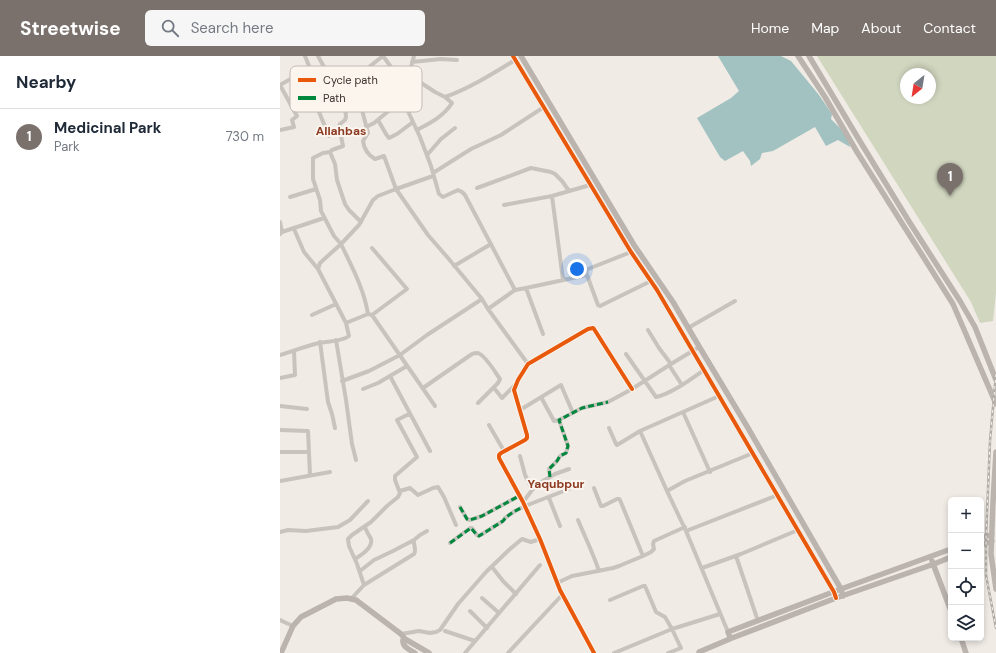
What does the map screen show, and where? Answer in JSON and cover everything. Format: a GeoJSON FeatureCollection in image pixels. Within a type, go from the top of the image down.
{"type":"FeatureCollection","features":[{"type":"Feature","properties":{"kind":"street"},"geometry":{"type":"LineString","coordinates":[[306,56],[308,66]]}},
{"type":"Feature","properties":{"kind":"street"},"geometry":{"type":"LineString","coordinates":[[318,56],[323,66]]}},
{"type":"Feature","properties":{"kind":"street"},"geometry":{"type":"LineString","coordinates":[[370,66],[383,56],[390,66]]}},
{"type":"Feature","properties":{"kind":"street"},"geometry":{"type":"LineString","coordinates":[[411,66],[414,56]]}},
{"type":"Feature","properties":{"kind":"street"},"geometry":{"type":"LineString","coordinates":[[521,56],[634,245],[673,302],[748,428],[843,596]]}},
{"type":"Feature","properties":{"kind":"street"},"geometry":{"type":"LineString","coordinates":[[798,56],[953,304],[996,404]]}},
{"type":"Feature","properties":{"kind":"street"},"geometry":{"type":"LineString","coordinates":[[809,56],[960,301],[982,344],[996,380]]}},
{"type":"Feature","properties":{"kind":"street"},"geometry":{"type":"LineString","coordinates":[[445,96],[484,79],[514,58],[590,185],[651,281],[778,495],[835,595]]}},
{"type":"Feature","properties":{"kind":"street"},"geometry":{"type":"LineString","coordinates":[[412,62],[441,59],[457,60]]}},
{"type":"Feature","properties":{"kind":"street"},"geometry":{"type":"LineString","coordinates":[[290,79],[280,85],[290,104]]}},
{"type":"Feature","properties":{"kind":"street"},"geometry":{"type":"LineString","coordinates":[[417,130],[433,122],[444,113],[452,103],[445,96],[440,95],[422,83]]}},
{"type":"Feature","properties":{"kind":"street"},"geometry":{"type":"LineString","coordinates":[[318,269],[320,263],[359,225],[373,200],[378,196],[433,175],[471,148],[501,135],[544,107]]}},
{"type":"Feature","properties":{"kind":"street"},"geometry":{"type":"LineString","coordinates":[[280,130],[294,127],[292,120],[296,116],[294,112]]}},
{"type":"Feature","properties":{"kind":"street"},"geometry":{"type":"LineString","coordinates":[[319,112],[329,136]]}},
{"type":"Feature","properties":{"kind":"street"},"geometry":{"type":"LineString","coordinates":[[346,112],[345,120],[339,126],[343,146],[313,158],[313,176],[320,200],[320,208],[334,236],[341,244],[357,279],[370,314],[435,406]]}},
{"type":"Feature","properties":{"kind":"street"},"geometry":{"type":"LineString","coordinates":[[362,112],[368,134],[363,141],[364,147],[375,159],[384,156],[396,189],[428,235],[482,299],[528,364]]}},
{"type":"Feature","properties":{"kind":"street"},"geometry":{"type":"LineString","coordinates":[[366,127],[387,112]]}},
{"type":"Feature","properties":{"kind":"street"},"geometry":{"type":"LineString","coordinates":[[408,112],[417,130],[439,194],[444,196],[458,190],[465,195],[515,290]]}},
{"type":"Feature","properties":{"kind":"street"},"geometry":{"type":"LineString","coordinates":[[378,120],[390,138],[413,122]]}},
{"type":"Feature","properties":{"kind":"street"},"geometry":{"type":"LineString","coordinates":[[426,155],[455,128]]}},
{"type":"Feature","properties":{"kind":"street"},"geometry":{"type":"LineString","coordinates":[[330,152],[335,164],[337,180],[346,204],[349,210],[361,222]]}},
{"type":"Feature","properties":{"kind":"street"},"geometry":{"type":"LineString","coordinates":[[477,188],[534,168],[555,174],[569,191]]}},
{"type":"Feature","properties":{"kind":"street"},"geometry":{"type":"LineString","coordinates":[[504,205],[552,196],[590,185]]}},
{"type":"Feature","properties":{"kind":"street"},"geometry":{"type":"LineString","coordinates":[[290,197],[316,189]]}},
{"type":"Feature","properties":{"kind":"street"},"geometry":{"type":"LineString","coordinates":[[552,196],[563,280]]}},
{"type":"Feature","properties":{"kind":"street"},"geometry":{"type":"LineString","coordinates":[[280,222],[281,233],[324,218]]}},
{"type":"Feature","properties":{"kind":"street"},"geometry":{"type":"LineString","coordinates":[[280,355],[320,342],[348,338],[349,336],[346,323],[318,269],[304,252],[294,228]]}},
{"type":"Feature","properties":{"kind":"street"},"geometry":{"type":"LineString","coordinates":[[454,266],[491,244]]}},
{"type":"Feature","properties":{"kind":"street"},"geometry":{"type":"LineString","coordinates":[[634,245],[630,250],[586,271],[598,305],[600,306],[651,281]]}},
{"type":"Feature","properties":{"kind":"street"},"geometry":{"type":"LineString","coordinates":[[346,323],[370,314],[406,289],[372,248]]}},
{"type":"Feature","properties":{"kind":"street"},"geometry":{"type":"LineString","coordinates":[[488,309],[515,290],[587,275]]}},
{"type":"Feature","properties":{"kind":"street"},"geometry":{"type":"LineString","coordinates":[[526,288],[542,334]]}},
{"type":"Feature","properties":{"kind":"street"},"geometry":{"type":"LineString","coordinates":[[342,381],[369,371],[400,355],[427,335],[482,299]]}},
{"type":"Feature","properties":{"kind":"street"},"geometry":{"type":"LineString","coordinates":[[688,328],[736,300]]}},
{"type":"Feature","properties":{"kind":"street"},"geometry":{"type":"LineString","coordinates":[[312,315],[336,304]]}},
{"type":"Feature","properties":{"kind":"street"},"geometry":{"type":"LineString","coordinates":[[594,653],[562,595],[540,539],[524,504],[498,458],[504,451],[527,438],[514,390],[518,380],[528,364],[588,329],[593,328],[632,388]]}},
{"type":"Feature","properties":{"kind":"street"},"geometry":{"type":"LineString","coordinates":[[648,330],[682,385]]}},
{"type":"Feature","properties":{"kind":"street"},"geometry":{"type":"LineString","coordinates":[[336,340],[352,444],[356,460]]}},
{"type":"Feature","properties":{"kind":"street"},"geometry":{"type":"LineString","coordinates":[[320,342],[328,402],[335,428]]}},
{"type":"Feature","properties":{"kind":"street"},"geometry":{"type":"LineString","coordinates":[[541,397],[554,421],[559,420],[582,408],[608,402],[699,347]]}},
{"type":"Feature","properties":{"kind":"street"},"geometry":{"type":"LineString","coordinates":[[280,378],[295,375],[294,351]]}},
{"type":"Feature","properties":{"kind":"street"},"geometry":{"type":"LineString","coordinates":[[423,388],[472,354],[477,353],[487,360],[500,379],[494,388],[478,403]]}},
{"type":"Feature","properties":{"kind":"street"},"geometry":{"type":"LineString","coordinates":[[626,354],[656,397],[660,397],[682,385],[704,370]]}},
{"type":"Feature","properties":{"kind":"street"},"geometry":{"type":"LineString","coordinates":[[362,389],[378,383],[407,366]]}},
{"type":"Feature","properties":{"kind":"street"},"geometry":{"type":"LineString","coordinates":[[390,376],[430,451]]}},
{"type":"Feature","properties":{"kind":"street"},"geometry":{"type":"LineString","coordinates":[[494,388],[502,398],[516,384]]}},
{"type":"Feature","properties":{"kind":"street"},"geometry":{"type":"LineString","coordinates":[[520,410],[561,385],[572,413]]}},
{"type":"Feature","properties":{"kind":"street"},"geometry":{"type":"LineString","coordinates":[[609,428],[617,445],[640,431],[719,396]]}},
{"type":"Feature","properties":{"kind":"street"},"geometry":{"type":"LineString","coordinates":[[280,406],[307,409]]}},
{"type":"Feature","properties":{"kind":"street"},"geometry":{"type":"LineString","coordinates":[[683,412],[710,472]]}},
{"type":"Feature","properties":{"kind":"street"},"geometry":{"type":"LineString","coordinates":[[364,585],[360,571],[349,546],[348,539],[376,518],[398,497],[400,493],[395,476],[417,457],[397,420],[409,414]]}},
{"type":"Feature","properties":{"kind":"street"},"geometry":{"type":"LineString","coordinates":[[550,477],[549,469],[560,456],[566,453],[568,446],[559,420]]}},
{"type":"Feature","properties":{"kind":"street"},"geometry":{"type":"LineString","coordinates":[[489,424],[504,451]]}},
{"type":"Feature","properties":{"kind":"street"},"geometry":{"type":"LineString","coordinates":[[280,430],[308,431],[310,475]]}},
{"type":"Feature","properties":{"kind":"street"},"geometry":{"type":"LineString","coordinates":[[640,431],[685,529],[730,637],[732,638]]}},
{"type":"Feature","properties":{"kind":"street"},"geometry":{"type":"LineString","coordinates":[[280,452],[309,452]]}},
{"type":"Feature","properties":{"kind":"street"},"geometry":{"type":"LineString","coordinates":[[996,452],[991,554],[996,589]]}},
{"type":"Feature","properties":{"kind":"street"},"geometry":{"type":"LineString","coordinates":[[667,490],[753,453]]}},
{"type":"Feature","properties":{"kind":"street"},"geometry":{"type":"LineString","coordinates":[[520,456],[525,475],[532,489]]}},
{"type":"Feature","properties":{"kind":"street"},"geometry":{"type":"LineString","coordinates":[[450,543],[470,528],[479,536],[504,521],[505,518],[524,504],[532,489],[536,485],[569,469]]}},
{"type":"Feature","properties":{"kind":"street"},"geometry":{"type":"LineString","coordinates":[[280,481],[330,472]]}},
{"type":"Feature","properties":{"kind":"street"},"geometry":{"type":"LineString","coordinates":[[400,491],[410,488],[418,495],[433,488],[439,488],[456,525]]}},
{"type":"Feature","properties":{"kind":"street"},"geometry":{"type":"LineString","coordinates":[[594,488],[601,506],[617,499],[620,500],[643,556]]}},
{"type":"Feature","properties":{"kind":"street"},"geometry":{"type":"LineString","coordinates":[[524,504],[549,498],[568,489]]}},
{"type":"Feature","properties":{"kind":"street"},"geometry":{"type":"LineString","coordinates":[[557,583],[572,576],[613,568],[651,552],[654,549],[654,541],[778,495]]}},
{"type":"Feature","properties":{"kind":"street"},"geometry":{"type":"LineString","coordinates":[[460,507],[467,519],[470,520],[482,516],[519,496]]}},
{"type":"Feature","properties":{"kind":"street"},"geometry":{"type":"LineString","coordinates":[[549,498],[560,526]]}},
{"type":"Feature","properties":{"kind":"street"},"geometry":{"type":"LineString","coordinates":[[280,532],[288,530],[306,531],[338,527],[350,520],[368,501]]}},
{"type":"Feature","properties":{"kind":"street"},"geometry":{"type":"LineString","coordinates":[[578,520],[599,571]]}},
{"type":"Feature","properties":{"kind":"street"},"geometry":{"type":"LineString","coordinates":[[355,559],[365,552],[371,542],[371,539],[364,527]]}},
{"type":"Feature","properties":{"kind":"street"},"geometry":{"type":"LineString","coordinates":[[702,568],[736,556],[798,530]]}},
{"type":"Feature","properties":{"kind":"street"},"geometry":{"type":"LineString","coordinates":[[360,571],[374,560],[414,540],[426,531]]}},
{"type":"Feature","properties":{"kind":"street"},"geometry":{"type":"LineString","coordinates":[[984,537],[992,534]]}},
{"type":"Feature","properties":{"kind":"street"},"geometry":{"type":"LineString","coordinates":[[403,637],[419,631],[430,633],[440,630],[458,604],[492,567],[522,539],[531,542],[540,539]]}},
{"type":"Feature","properties":{"kind":"street"},"geometry":{"type":"LineString","coordinates":[[351,599],[364,585],[412,556],[416,552],[414,540]]}},
{"type":"Feature","properties":{"kind":"street"},"geometry":{"type":"LineString","coordinates":[[984,544],[992,541]]}},
{"type":"Feature","properties":{"kind":"street"},"geometry":{"type":"LineString","coordinates":[[699,653],[835,595],[840,589],[948,550]]}},
{"type":"Feature","properties":{"kind":"street"},"geometry":{"type":"LineString","coordinates":[[736,556],[758,621]]}},
{"type":"Feature","properties":{"kind":"street"},"geometry":{"type":"LineString","coordinates":[[931,557],[949,605]]}},
{"type":"Feature","properties":{"kind":"street"},"geometry":{"type":"LineString","coordinates":[[728,632],[835,595],[843,596],[948,558]]}},
{"type":"Feature","properties":{"kind":"street"},"geometry":{"type":"LineString","coordinates":[[465,653],[540,565]]}},
{"type":"Feature","properties":{"kind":"street"},"geometry":{"type":"LineString","coordinates":[[492,567],[516,594]]}},
{"type":"Feature","properties":{"kind":"street"},"geometry":{"type":"LineString","coordinates":[[610,600],[645,586],[656,612],[663,616],[672,629],[681,648],[668,653]]}},
{"type":"Feature","properties":{"kind":"street"},"geometry":{"type":"LineString","coordinates":[[508,653],[562,595]]}},
{"type":"Feature","properties":{"kind":"street"},"geometry":{"type":"LineString","coordinates":[[281,653],[293,626],[301,618],[336,598],[348,598],[356,600],[403,637],[429,653]]}},
{"type":"Feature","properties":{"kind":"street"},"geometry":{"type":"LineString","coordinates":[[482,598],[499,613]]}},
{"type":"Feature","properties":{"kind":"street"},"geometry":{"type":"LineString","coordinates":[[470,611],[487,628]]}},
{"type":"Feature","properties":{"kind":"street"},"geometry":{"type":"LineString","coordinates":[[614,653],[672,629],[720,614]]}},
{"type":"Feature","properties":{"kind":"street"},"geometry":{"type":"LineString","coordinates":[[280,620],[293,626]]}},
{"type":"Feature","properties":{"kind":"street"},"geometry":{"type":"LineString","coordinates":[[446,632],[475,641]]}},
{"type":"Feature","properties":{"kind":"street"},"geometry":{"type":"LineString","coordinates":[[403,637],[402,643],[404,646],[415,653]]}},
{"type":"Feature","properties":{"kind":"street"},"geometry":{"type":"LineString","coordinates":[[962,641],[966,653]]}},
{"type":"Feature","properties":{"kind":"green space"},"geometry":{"type":"Polygon","coordinates":[[[817,56],[996,56],[996,293],[993,321],[980,323],[971,302],[817,56]]]}},
{"type":"Feature","properties":{"kind":"water"},"geometry":{"type":"Polygon","coordinates":[[[718,56],[781,56],[791,61],[819,95],[832,114],[831,119],[847,135],[850,147],[838,140],[826,146],[815,127],[773,151],[762,153],[760,159],[751,166],[750,161],[743,151],[725,161],[720,157],[697,118],[731,98],[739,91],[718,56]]]}},
{"type":"Feature","properties":{"kind":"railway"},"geometry":{"type":"LineString","coordinates":[[996,374],[990,441],[986,538],[986,575],[996,628]]}},
{"type":"Feature","properties":{"kind":"marked path"},"geometry":{"type":"LineString","coordinates":[[550,477],[549,469],[560,456],[566,453],[568,446],[559,420],[582,408],[608,402]]}},
{"type":"Feature","properties":{"kind":"marked path"},"geometry":{"type":"LineString","coordinates":[[460,507],[467,519],[470,520],[482,516],[519,496]]}},
{"type":"Feature","properties":{"kind":"marked path"},"geometry":{"type":"LineString","coordinates":[[450,543],[471,528],[479,536],[503,521],[513,512],[525,506]]}},
{"type":"Feature","properties":{"kind":"cycle path"},"geometry":{"type":"LineString","coordinates":[[513,56],[631,252],[657,290],[834,592],[836,598]]}},
{"type":"Feature","properties":{"kind":"cycle path"},"geometry":{"type":"LineString","coordinates":[[594,653],[560,590],[540,539],[523,502],[499,458],[499,455],[527,438],[514,390],[518,380],[528,364],[588,329],[594,329],[632,389]]}},
{"type":"Feature","properties":{"kind":"place","name":"Medicinal Park"},"geometry":{"type":"Point","coordinates":[950,196]}},
{"type":"Feature","properties":{"kind":"district","name":"Allahbas"},"geometry":{"type":"Point","coordinates":[341,131]}},
{"type":"Feature","properties":{"kind":"district","name":"Yaqubpur"},"geometry":{"type":"Point","coordinates":[556,484]}}]}
